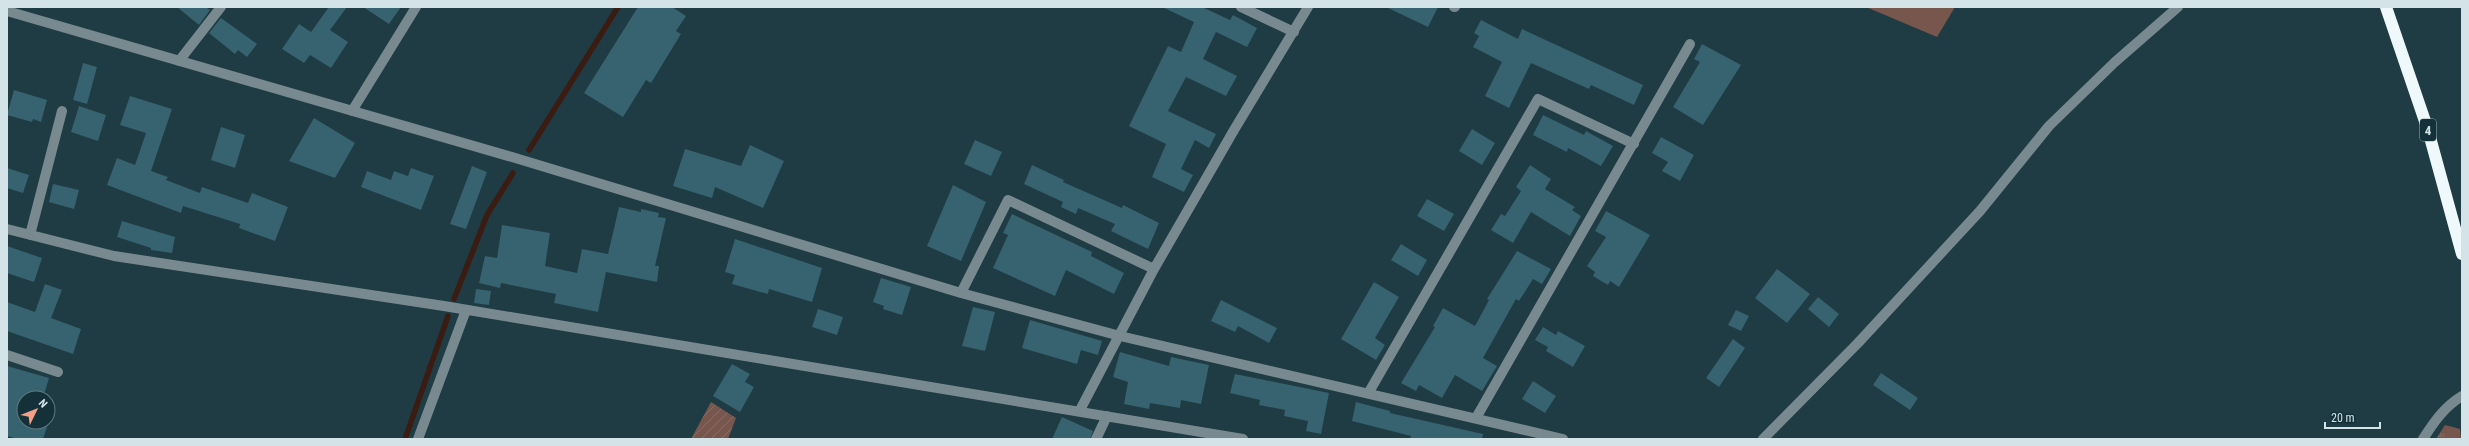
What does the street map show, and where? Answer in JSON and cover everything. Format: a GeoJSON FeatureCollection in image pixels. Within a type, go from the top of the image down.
{"type":"FeatureCollection","features":[{"type":"Feature","properties":{"kind":"highway","name":"4"},"geometry":{"type":"LineString","coordinates":[[2386,7],[2428,130],[2462,254]]}},
{"type":"Feature","properties":{"kind":"street"},"geometry":{"type":"LineString","coordinates":[[180,61],[221,7]]}},
{"type":"Feature","properties":{"kind":"street"},"geometry":{"type":"LineString","coordinates":[[352,111],[416,7]]}},
{"type":"Feature","properties":{"kind":"street"},"geometry":{"type":"LineString","coordinates":[[1241,7],[1294,32]]}},
{"type":"Feature","properties":{"kind":"street"},"geometry":{"type":"LineString","coordinates":[[1080,410],[1154,269],[1234,130],[1308,7]]}},
{"type":"Feature","properties":{"kind":"street"},"geometry":{"type":"LineString","coordinates":[[1763,439],[1858,343],[1980,211],[2048,126],[2114,62],[2178,7]]}},
{"type":"Feature","properties":{"kind":"street"},"geometry":{"type":"LineString","coordinates":[[7,10],[512,157],[961,293],[1120,336],[1369,392],[1564,439]]}},
{"type":"Feature","properties":{"kind":"street"},"geometry":{"type":"LineString","coordinates":[[1476,418],[1690,44]]}},
{"type":"Feature","properties":{"kind":"street"},"geometry":{"type":"LineString","coordinates":[[1369,392],[1538,99],[1634,144]]}},
{"type":"Feature","properties":{"kind":"street"},"geometry":{"type":"LineString","coordinates":[[30,235],[62,112]]}},
{"type":"Feature","properties":{"kind":"street"},"geometry":{"type":"LineString","coordinates":[[961,293],[1008,200],[1154,269]]}},
{"type":"Feature","properties":{"kind":"street"},"geometry":{"type":"LineString","coordinates":[[7,229],[114,256],[252,275],[1080,410],[1196,435],[1243,439]]}},
{"type":"Feature","properties":{"kind":"street"},"geometry":{"type":"LineString","coordinates":[[418,439],[466,310]]}},
{"type":"Feature","properties":{"kind":"street"},"geometry":{"type":"LineString","coordinates":[[7,355],[58,372]]}},
{"type":"Feature","properties":{"kind":"street"},"geometry":{"type":"LineString","coordinates":[[2423,439],[2437,417],[2450,404],[2462,396]]}},
{"type":"Feature","properties":{"kind":"street"},"geometry":{"type":"LineString","coordinates":[[1096,439],[1107,416]]}},
{"type":"Feature","properties":{"kind":"green space"},"geometry":{"type":"Polygon","coordinates":[[[1866,7],[1955,7],[1937,37],[1866,7]]]}},
{"type":"Feature","properties":{"kind":"green space"},"geometry":{"type":"Polygon","coordinates":[[[711,402],[736,418],[728,439],[691,439],[711,402]]]}},
{"type":"Feature","properties":{"kind":"green space"},"geometry":{"type":"Polygon","coordinates":[[[2445,425],[2460,429],[2461,439],[2436,439],[2445,425]]]}},
{"type":"Feature","properties":{"kind":"building"},"geometry":{"type":"Polygon","coordinates":[[[177,7],[206,7],[210,10],[199,25],[177,7]]]}},
{"type":"Feature","properties":{"kind":"building"},"geometry":{"type":"Polygon","coordinates":[[[329,7],[347,7],[330,30],[348,42],[331,68],[310,55],[304,63],[282,49],[299,24],[311,32],[329,7]]]}},
{"type":"Feature","properties":{"kind":"building"},"geometry":{"type":"Polygon","coordinates":[[[363,7],[401,7],[389,24],[363,7]]]}},
{"type":"Feature","properties":{"kind":"building"},"geometry":{"type":"Polygon","coordinates":[[[638,7],[672,7],[686,16],[676,31],[681,34],[651,83],[646,80],[623,117],[584,93],[638,7]]]}},
{"type":"Feature","properties":{"kind":"building"},"geometry":{"type":"Polygon","coordinates":[[[1162,7],[1202,7],[1230,20],[1233,15],[1257,28],[1247,47],[1216,32],[1203,59],[1237,76],[1226,96],[1186,77],[1168,111],[1216,134],[1209,148],[1195,140],[1181,169],[1193,175],[1184,192],[1152,177],[1166,144],[1129,126],[1168,46],[1181,52],[1194,22],[1162,7]]]}},
{"type":"Feature","properties":{"kind":"building"},"geometry":{"type":"Polygon","coordinates":[[[1386,7],[1438,7],[1428,27],[1386,7]]]}},
{"type":"Feature","properties":{"kind":"building"},"geometry":{"type":"Polygon","coordinates":[[[221,18],[257,44],[247,57],[238,50],[235,54],[209,33],[221,18]]]}},
{"type":"Feature","properties":{"kind":"building"},"geometry":{"type":"Polygon","coordinates":[[[1481,20],[1518,39],[1522,29],[1643,85],[1634,105],[1591,85],[1589,89],[1531,63],[1509,108],[1485,96],[1502,62],[1473,47],[1479,36],[1474,33],[1481,20]]]}},
{"type":"Feature","properties":{"kind":"building"},"geometry":{"type":"Polygon","coordinates":[[[1702,44],[1741,65],[1703,125],[1673,107],[1700,62],[1694,59],[1702,44]]]}},
{"type":"Feature","properties":{"kind":"building"},"geometry":{"type":"Polygon","coordinates":[[[83,63],[97,67],[87,104],[73,100],[83,63]]]}},
{"type":"Feature","properties":{"kind":"building"},"geometry":{"type":"Polygon","coordinates":[[[14,90],[47,100],[41,122],[33,119],[32,122],[7,115],[14,90]]]}},
{"type":"Feature","properties":{"kind":"building"},"geometry":{"type":"Polygon","coordinates":[[[130,96],[172,109],[151,171],[168,177],[166,180],[200,193],[202,187],[248,203],[252,193],[288,207],[275,241],[239,228],[240,224],[183,206],[181,213],[107,185],[117,158],[135,165],[146,133],[120,125],[130,96]]]}},
{"type":"Feature","properties":{"kind":"building"},"geometry":{"type":"Polygon","coordinates":[[[79,106],[106,115],[98,141],[71,132],[79,106]]]}},
{"type":"Feature","properties":{"kind":"building"},"geometry":{"type":"Polygon","coordinates":[[[1543,115],[1584,135],[1586,131],[1613,146],[1601,166],[1568,148],[1567,152],[1533,135],[1543,115]]]}},
{"type":"Feature","properties":{"kind":"building"},"geometry":{"type":"Polygon","coordinates":[[[314,118],[355,143],[335,178],[289,161],[314,118]]]}},
{"type":"Feature","properties":{"kind":"building"},"geometry":{"type":"Polygon","coordinates":[[[221,127],[245,135],[235,168],[211,160],[221,127]]]}},
{"type":"Feature","properties":{"kind":"building"},"geometry":{"type":"Polygon","coordinates":[[[1472,129],[1495,143],[1482,165],[1459,151],[1472,129]]]}},
{"type":"Feature","properties":{"kind":"building"},"geometry":{"type":"Polygon","coordinates":[[[1661,137],[1694,155],[1680,181],[1662,171],[1668,162],[1652,153],[1661,137]]]}},
{"type":"Feature","properties":{"kind":"building"},"geometry":{"type":"Polygon","coordinates":[[[975,140],[1002,152],[991,176],[964,164],[975,140]]]}},
{"type":"Feature","properties":{"kind":"building"},"geometry":{"type":"Polygon","coordinates":[[[750,145],[784,161],[763,208],[715,187],[712,198],[673,186],[685,149],[741,166],[750,145]]]}},
{"type":"Feature","properties":{"kind":"building"},"geometry":{"type":"Polygon","coordinates":[[[1032,165],[1064,180],[1063,182],[1122,208],[1123,205],[1159,223],[1148,249],[1111,231],[1115,224],[1078,208],[1076,214],[1061,207],[1063,202],[1024,184],[1032,165]]]}},
{"type":"Feature","properties":{"kind":"building"},"geometry":{"type":"Polygon","coordinates":[[[1530,165],[1551,179],[1545,189],[1575,207],[1572,210],[1581,216],[1570,236],[1531,212],[1513,243],[1491,230],[1501,214],[1505,216],[1521,191],[1516,187],[1530,165]]]}},
{"type":"Feature","properties":{"kind":"building"},"geometry":{"type":"Polygon","coordinates":[[[472,166],[487,172],[466,229],[450,224],[472,166]]]}},
{"type":"Feature","properties":{"kind":"building"},"geometry":{"type":"Polygon","coordinates":[[[7,168],[29,175],[23,193],[7,188],[7,168]]]}},
{"type":"Feature","properties":{"kind":"building"},"geometry":{"type":"Polygon","coordinates":[[[411,168],[434,176],[421,210],[361,187],[367,171],[391,180],[394,171],[408,176],[411,168]]]}},
{"type":"Feature","properties":{"kind":"building"},"geometry":{"type":"Polygon","coordinates":[[[53,184],[79,190],[74,209],[49,202],[53,184]]]}},
{"type":"Feature","properties":{"kind":"building"},"geometry":{"type":"Polygon","coordinates":[[[953,185],[986,202],[961,261],[927,246],[953,185]]]}},
{"type":"Feature","properties":{"kind":"building"},"geometry":{"type":"Polygon","coordinates":[[[1427,199],[1454,214],[1444,231],[1417,216],[1427,199]]]}},
{"type":"Feature","properties":{"kind":"building"},"geometry":{"type":"Polygon","coordinates":[[[619,207],[641,212],[641,209],[659,213],[658,217],[666,218],[655,266],[659,266],[657,282],[606,272],[598,312],[554,303],[556,294],[501,283],[500,288],[479,283],[485,256],[497,258],[502,225],[550,233],[545,266],[577,273],[582,249],[608,254],[619,207]]]}},
{"type":"Feature","properties":{"kind":"building"},"geometry":{"type":"Polygon","coordinates":[[[1606,211],[1650,235],[1619,287],[1610,281],[1608,285],[1593,276],[1595,272],[1587,266],[1606,237],[1595,231],[1606,211]]]}},
{"type":"Feature","properties":{"kind":"building"},"geometry":{"type":"Polygon","coordinates":[[[1012,214],[1092,252],[1091,256],[1124,273],[1114,294],[1066,270],[1055,296],[993,268],[1008,235],[1003,233],[1012,214]]]}},
{"type":"Feature","properties":{"kind":"building"},"geometry":{"type":"Polygon","coordinates":[[[122,221],[175,237],[172,253],[151,250],[151,248],[117,237],[122,221]]]}},
{"type":"Feature","properties":{"kind":"building"},"geometry":{"type":"Polygon","coordinates":[[[735,239],[822,268],[812,302],[769,289],[768,294],[732,284],[735,275],[725,272],[735,239]]]}},
{"type":"Feature","properties":{"kind":"building"},"geometry":{"type":"Polygon","coordinates":[[[1401,244],[1427,260],[1418,276],[1391,260],[1401,244]]]}},
{"type":"Feature","properties":{"kind":"building"},"geometry":{"type":"Polygon","coordinates":[[[7,246],[42,258],[34,282],[7,273],[7,246]]]}},
{"type":"Feature","properties":{"kind":"building"},"geometry":{"type":"Polygon","coordinates":[[[1517,251],[1551,269],[1542,284],[1533,279],[1519,301],[1516,299],[1483,358],[1497,366],[1482,391],[1455,375],[1442,398],[1419,385],[1416,391],[1401,383],[1435,327],[1433,326],[1443,308],[1475,326],[1489,300],[1487,299],[1517,251]]]}},
{"type":"Feature","properties":{"kind":"building"},"geometry":{"type":"Polygon","coordinates":[[[1777,269],[1810,294],[1787,323],[1755,298],[1777,269]]]}},
{"type":"Feature","properties":{"kind":"building"},"geometry":{"type":"Polygon","coordinates":[[[881,278],[911,287],[902,315],[883,309],[884,306],[873,302],[881,278]]]}},
{"type":"Feature","properties":{"kind":"building"},"geometry":{"type":"Polygon","coordinates":[[[1374,282],[1399,297],[1375,338],[1385,345],[1376,360],[1341,339],[1374,282]]]}},
{"type":"Feature","properties":{"kind":"building"},"geometry":{"type":"Polygon","coordinates":[[[45,284],[62,290],[51,318],[81,329],[73,354],[7,331],[7,302],[35,312],[45,284]]]}},
{"type":"Feature","properties":{"kind":"building"},"geometry":{"type":"Polygon","coordinates":[[[476,289],[491,291],[489,305],[474,303],[476,289]]]}},
{"type":"Feature","properties":{"kind":"building"},"geometry":{"type":"Polygon","coordinates":[[[1818,297],[1839,314],[1829,327],[1808,309],[1818,297]]]}},
{"type":"Feature","properties":{"kind":"building"},"geometry":{"type":"Polygon","coordinates":[[[1221,300],[1277,328],[1269,343],[1238,326],[1235,332],[1211,321],[1221,300]]]}},
{"type":"Feature","properties":{"kind":"building"},"geometry":{"type":"Polygon","coordinates":[[[973,307],[995,312],[985,351],[962,346],[973,307]]]}},
{"type":"Feature","properties":{"kind":"building"},"geometry":{"type":"Polygon","coordinates":[[[818,309],[843,317],[837,335],[812,327],[818,309]]]}},
{"type":"Feature","properties":{"kind":"building"},"geometry":{"type":"Polygon","coordinates":[[[1736,310],[1749,316],[1741,331],[1728,325],[1736,310]]]}},
{"type":"Feature","properties":{"kind":"building"},"geometry":{"type":"Polygon","coordinates":[[[1030,320],[1102,341],[1098,355],[1081,350],[1077,364],[1022,348],[1030,320]]]}},
{"type":"Feature","properties":{"kind":"building"},"geometry":{"type":"Polygon","coordinates":[[[1543,327],[1556,335],[1558,331],[1585,346],[1573,367],[1546,351],[1548,347],[1535,340],[1543,327]]]}},
{"type":"Feature","properties":{"kind":"building"},"geometry":{"type":"Polygon","coordinates":[[[1733,339],[1745,348],[1719,387],[1706,378],[1733,339]]]}},
{"type":"Feature","properties":{"kind":"building"},"geometry":{"type":"Polygon","coordinates":[[[1120,352],[1169,366],[1171,357],[1209,365],[1201,404],[1181,400],[1180,408],[1150,403],[1149,409],[1124,404],[1128,382],[1113,377],[1120,352]]]}},
{"type":"Feature","properties":{"kind":"building"},"geometry":{"type":"Polygon","coordinates":[[[732,364],[750,374],[745,382],[754,387],[740,412],[713,396],[732,364]]]}},
{"type":"Feature","properties":{"kind":"building"},"geometry":{"type":"Polygon","coordinates":[[[7,366],[49,378],[45,390],[16,390],[16,430],[46,430],[43,439],[18,439],[7,436],[7,366]]]}},
{"type":"Feature","properties":{"kind":"building"},"geometry":{"type":"Polygon","coordinates":[[[1881,373],[1918,398],[1910,410],[1873,385],[1881,373]]]}},
{"type":"Feature","properties":{"kind":"building"},"geometry":{"type":"Polygon","coordinates":[[[1235,374],[1329,393],[1321,434],[1306,431],[1308,421],[1284,416],[1285,410],[1259,405],[1260,400],[1230,393],[1235,374]]]}},
{"type":"Feature","properties":{"kind":"building"},"geometry":{"type":"Polygon","coordinates":[[[1533,381],[1556,396],[1545,413],[1522,399],[1533,381]]]}},
{"type":"Feature","properties":{"kind":"building"},"geometry":{"type":"Polygon","coordinates":[[[1356,402],[1390,411],[1390,413],[1483,434],[1482,439],[1410,439],[1411,436],[1352,421],[1356,402]]]}},
{"type":"Feature","properties":{"kind":"building"},"geometry":{"type":"Polygon","coordinates":[[[1062,417],[1093,431],[1090,439],[1052,439],[1062,417]]]}},
{"type":"Feature","properties":{"kind":"waterway"},"geometry":{"type":"LineString","coordinates":[[529,150],[618,7]]}},
{"type":"Feature","properties":{"kind":"waterway"},"geometry":{"type":"LineString","coordinates":[[454,299],[487,215],[513,173]]}},
{"type":"Feature","properties":{"kind":"waterway"},"geometry":{"type":"LineString","coordinates":[[405,439],[448,316]]}}]}
